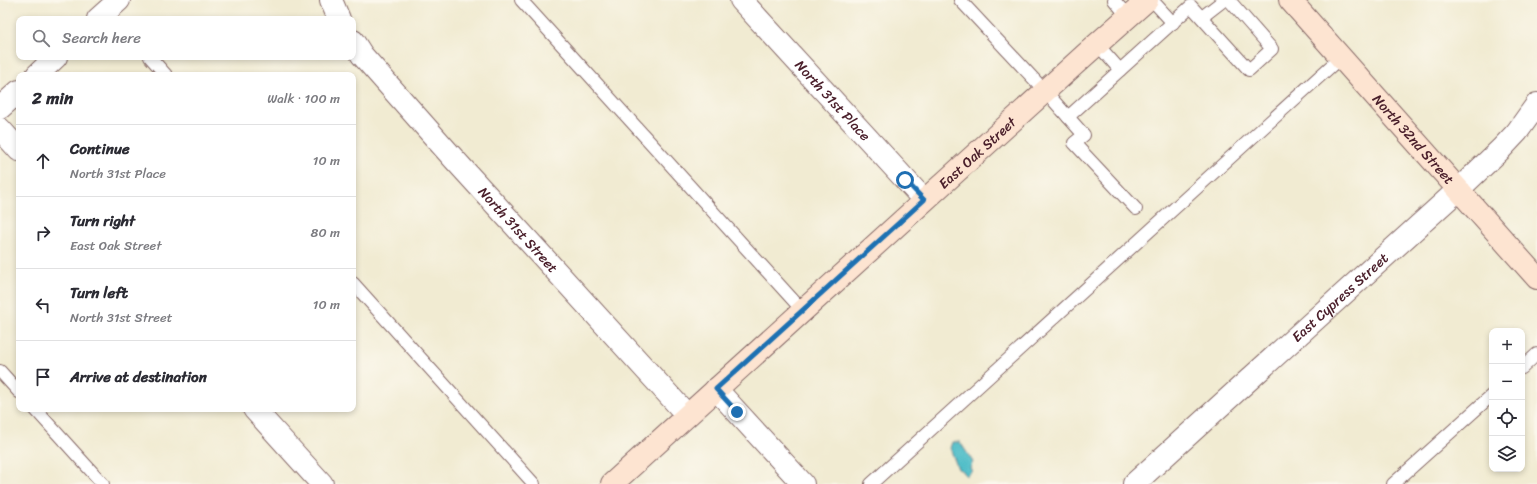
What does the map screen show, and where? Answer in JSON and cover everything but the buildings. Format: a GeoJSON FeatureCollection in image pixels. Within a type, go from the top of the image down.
{"type":"FeatureCollection","features":[{"type":"Feature","properties":{"kind":"street"},"geometry":{"type":"LineString","coordinates":[[331,0],[338,16]]}},
{"type":"Feature","properties":{"kind":"street","name":"North 31st Place"},"geometry":{"type":"LineString","coordinates":[[741,0],[924,200]]}},
{"type":"Feature","properties":{"kind":"street","name":"East Oak Street"},"geometry":{"type":"LineString","coordinates":[[612,484],[924,200],[1147,0]]}},
{"type":"Feature","properties":{"kind":"street","name":"North 32nd Street"},"geometry":{"type":"LineString","coordinates":[[1290,0],[1537,278]]}},
{"type":"Feature","properties":{"kind":"street","name":"North 31st Street"},"geometry":{"type":"LineString","coordinates":[[356,46],[362,55],[454,159],[687,415]]}},
{"type":"Feature","properties":{"kind":"street"},"geometry":{"type":"LineString","coordinates":[[39,72],[53,60]]}},
{"type":"Feature","properties":{"kind":"street"},"geometry":{"type":"LineString","coordinates":[[0,108],[16,94]]}},
{"type":"Feature","properties":{"kind":"street","name":"East Cypress Street"},"geometry":{"type":"LineString","coordinates":[[1134,484],[1458,190],[1517,132],[1537,104]]}},
{"type":"Feature","properties":{"kind":"street"},"geometry":{"type":"LineString","coordinates":[[0,129],[16,147]]}},
{"type":"Feature","properties":{"kind":"street"},"geometry":{"type":"LineString","coordinates":[[716,389],[803,484]]}},
{"type":"Feature","properties":{"kind":"street"},"geometry":{"type":"LineString","coordinates":[[257,412],[322,484]]}},
{"type":"Feature","properties":{"kind":"lane"},"geometry":{"type":"LineString","coordinates":[[521,0],[803,311]]}},
{"type":"Feature","properties":{"kind":"lane"},"geometry":{"type":"LineString","coordinates":[[960,0],[1084,135],[1074,143],[1136,210]]}},
{"type":"Feature","properties":{"kind":"lane"},"geometry":{"type":"LineString","coordinates":[[1114,0],[1128,17]]}},
{"type":"Feature","properties":{"kind":"lane"},"geometry":{"type":"LineString","coordinates":[[1152,0],[1173,23]]}},
{"type":"Feature","properties":{"kind":"lane"},"geometry":{"type":"LineString","coordinates":[[1068,117],[1191,6],[1240,56],[1249,70],[1272,49],[1263,35],[1237,6],[1229,0],[1224,0],[1202,17]]}},
{"type":"Feature","properties":{"kind":"lane"},"geometry":{"type":"LineString","coordinates":[[1097,44],[1120,70]]}},
{"type":"Feature","properties":{"kind":"lane"},"geometry":{"type":"LineString","coordinates":[[871,484],[1341,57]]}},
{"type":"Feature","properties":{"kind":"lane"},"geometry":{"type":"LineString","coordinates":[[153,60],[163,72]]}},
{"type":"Feature","properties":{"kind":"lane"},"geometry":{"type":"LineString","coordinates":[[356,286],[534,484]]}},
{"type":"Feature","properties":{"kind":"lane"},"geometry":{"type":"LineString","coordinates":[[1525,365],[1537,354]]}},
{"type":"Feature","properties":{"kind":"lane"},"geometry":{"type":"LineString","coordinates":[[0,371],[16,389]]}},
{"type":"Feature","properties":{"kind":"lane"},"geometry":{"type":"LineString","coordinates":[[1393,484],[1489,398]]}},
{"type":"Feature","properties":{"kind":"lane"},"geometry":{"type":"LineString","coordinates":[[38,412],[103,484]]}},
{"type":"Feature","properties":{"kind":"water"},"geometry":{"type":"Polygon","coordinates":[[[952,442],[960,442],[973,462],[970,468],[972,471],[966,476],[963,471],[958,469],[950,448],[952,442]]]}},
{"type":"Feature","properties":{"kind":"route"},"geometry":{"type":"LineString","coordinates":[[737,412],[716,389],[924,200],[905,180]]}}]}
